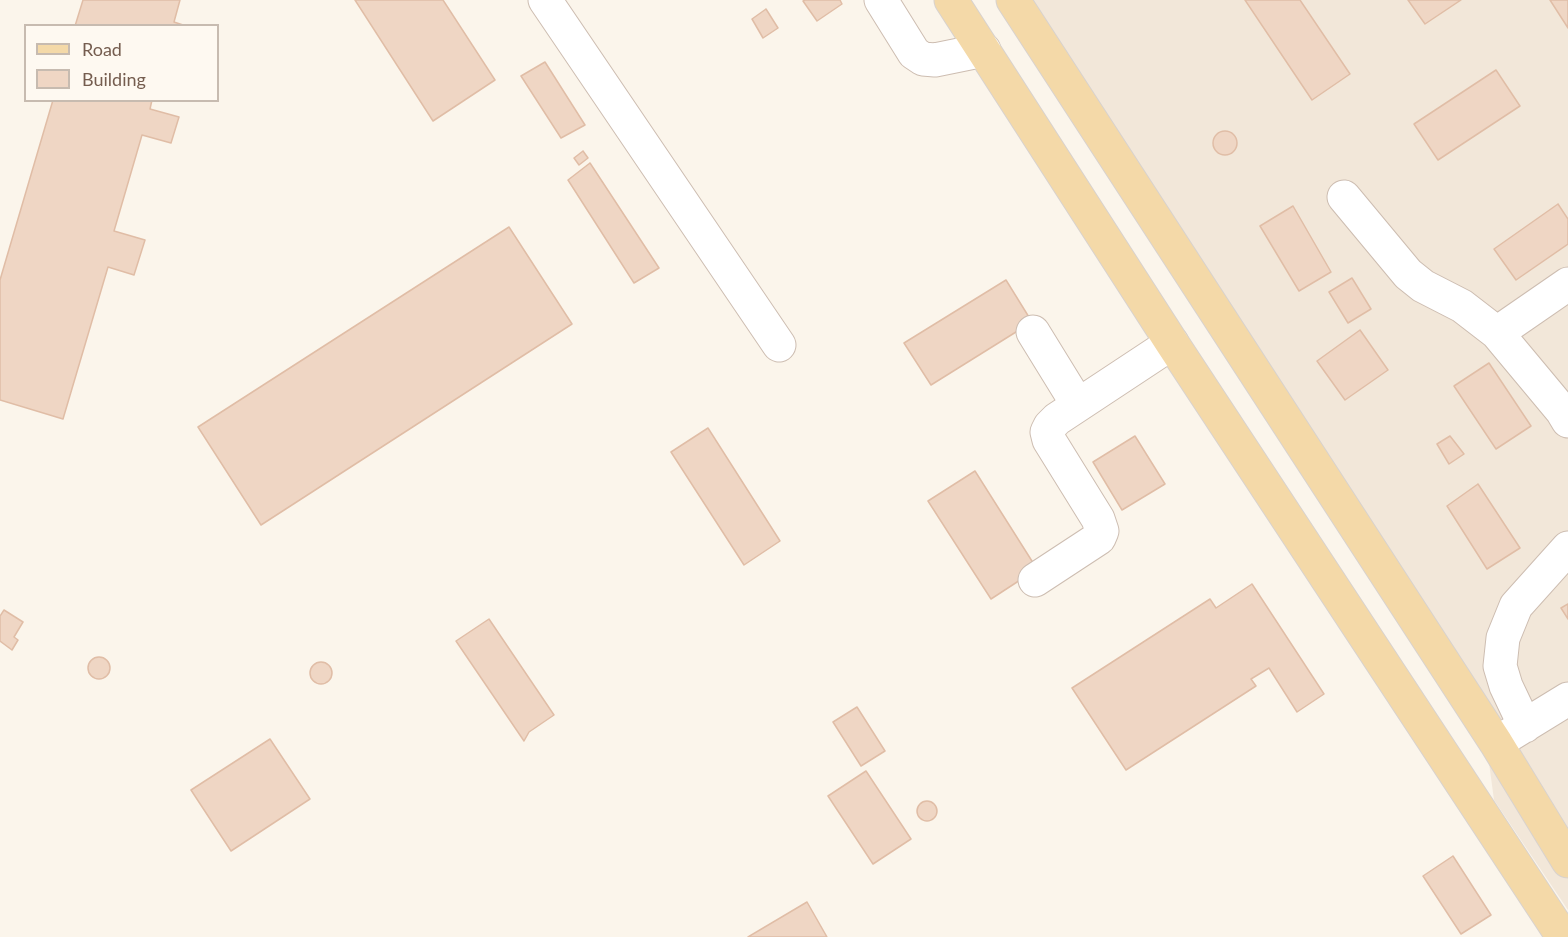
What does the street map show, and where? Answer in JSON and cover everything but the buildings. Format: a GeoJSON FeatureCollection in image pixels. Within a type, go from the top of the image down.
{"type":"FeatureCollection","features":[{"type":"Feature","properties":{"kind":"main road"},"geometry":{"type":"LineString","coordinates":[[951,0],[1172,343],[1563,937]]}},
{"type":"Feature","properties":{"kind":"main road"},"geometry":{"type":"LineString","coordinates":[[1013,0],[1496,743],[1568,861]]}},
{"type":"Feature","properties":{"kind":"main road"},"geometry":{"type":"LineString","coordinates":[[1250,461],[1269,462],[1283,458],[1289,449],[1294,432]]}},
{"type":"Feature","properties":{"kind":"street"},"geometry":{"type":"LineString","coordinates":[[546,0],[779,345]]}},
{"type":"Feature","properties":{"kind":"street"},"geometry":{"type":"LineString","coordinates":[[881,0],[914,53],[923,59],[935,60],[984,50]]}},
{"type":"Feature","properties":{"kind":"street"},"geometry":{"type":"LineString","coordinates":[[1344,196],[1408,274],[1423,286],[1462,306],[1497,333],[1568,421]]}},
{"type":"Feature","properties":{"kind":"street"},"geometry":{"type":"LineString","coordinates":[[1497,333],[1568,284]]}},
{"type":"Feature","properties":{"kind":"street"},"geometry":{"type":"LineString","coordinates":[[1033,332],[1078,405]]}},
{"type":"Feature","properties":{"kind":"street"},"geometry":{"type":"LineString","coordinates":[[1035,580],[1099,538],[1102,531],[1098,519],[1049,441],[1047,432],[1050,426],[1057,419],[1172,343]]}},
{"type":"Feature","properties":{"kind":"street"},"geometry":{"type":"LineString","coordinates":[[1525,726],[1506,686],[1500,666],[1503,638],[1516,606],[1568,548]]}},
{"type":"Feature","properties":{"kind":"street"},"geometry":{"type":"LineString","coordinates":[[1496,743],[1568,699]]}},
{"type":"Feature","properties":{"kind":"shaded area"},"geometry":{"type":"Polygon","coordinates":[[[1026,0],[1568,0],[1568,910],[1494,800],[1483,718],[1026,0]]]}}]}
